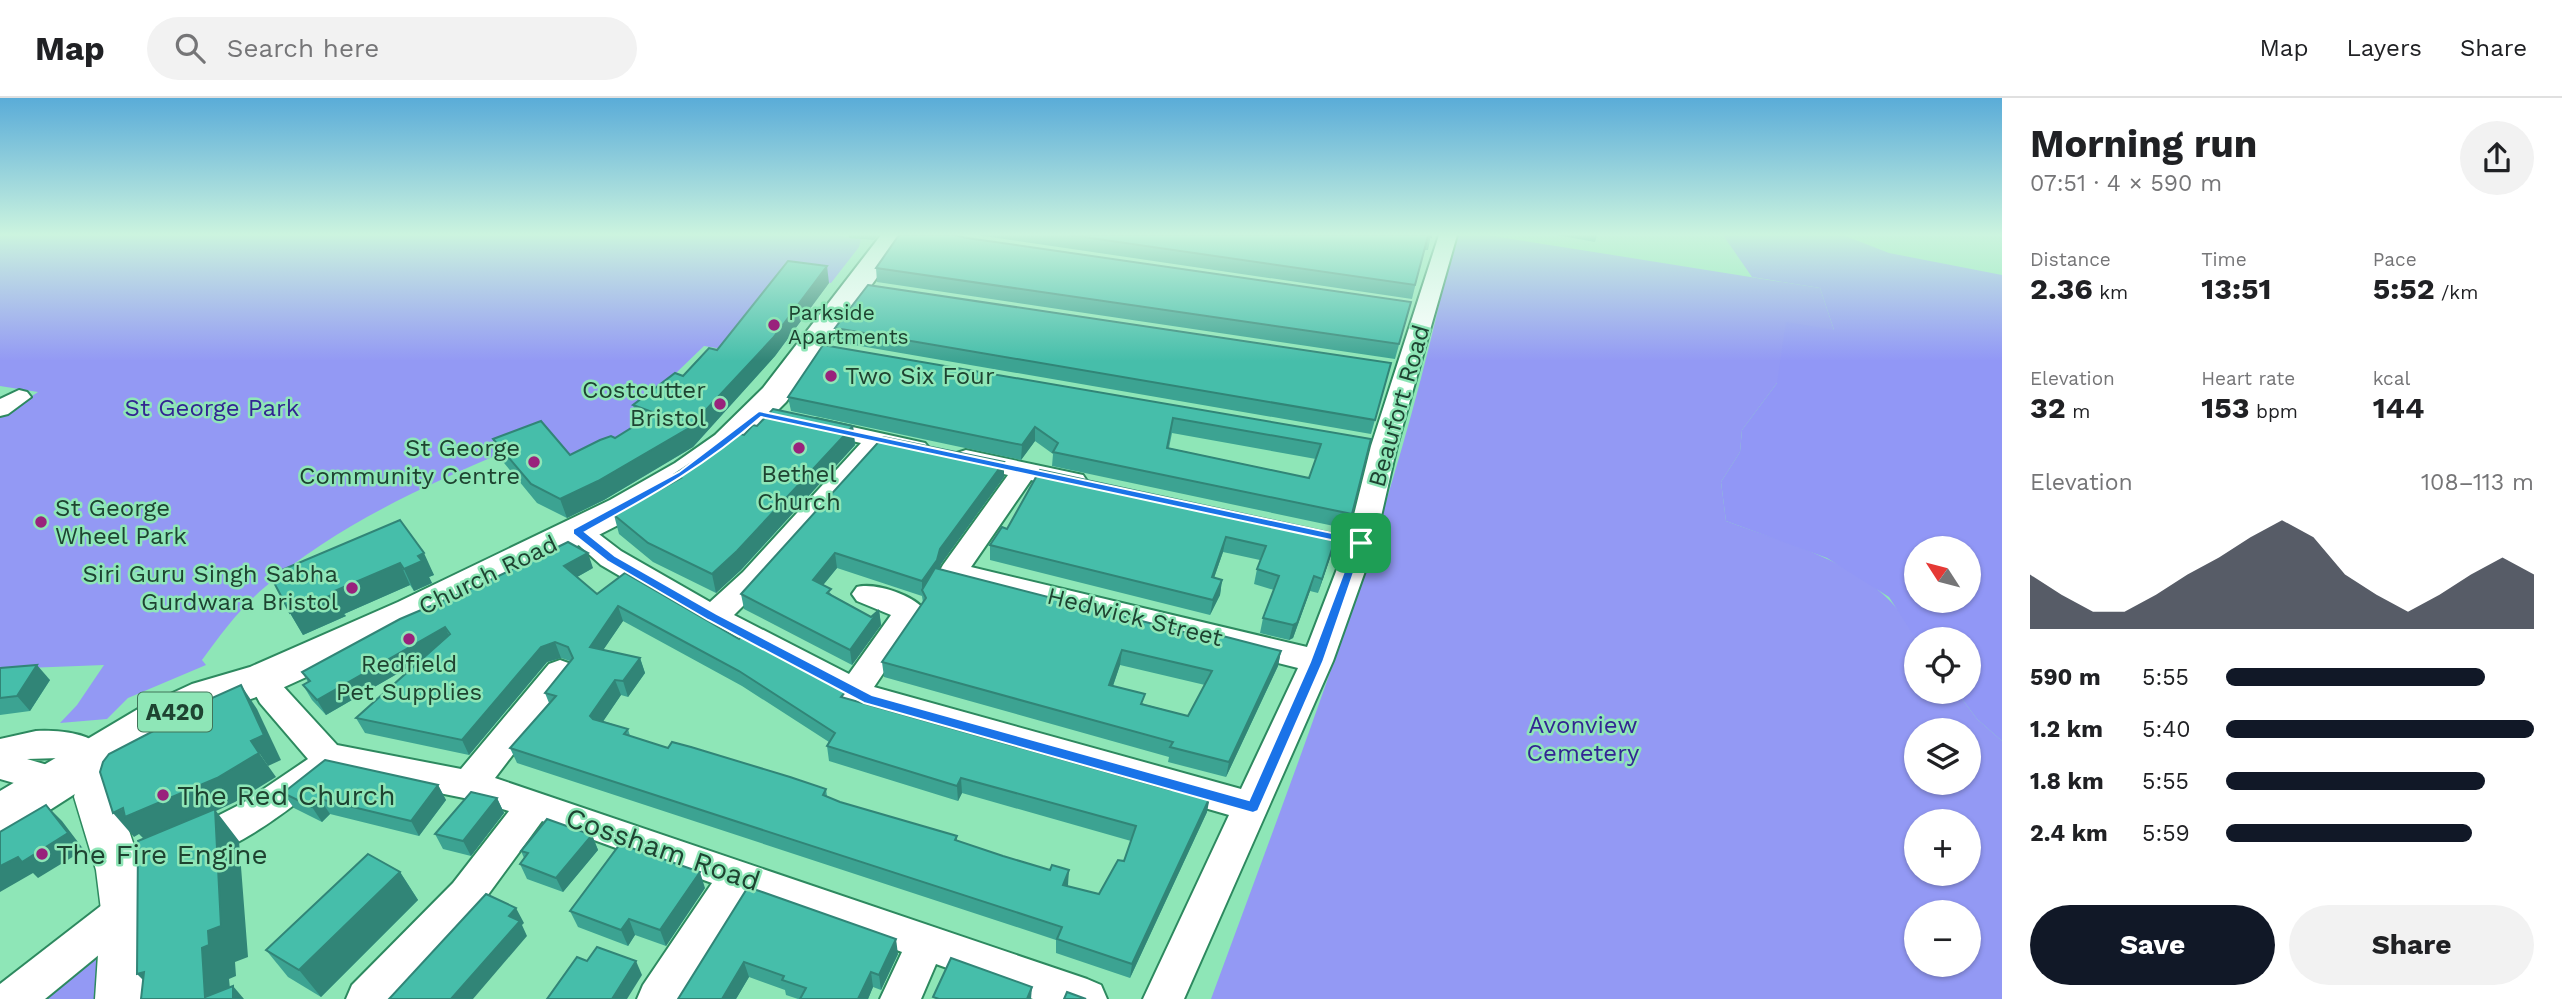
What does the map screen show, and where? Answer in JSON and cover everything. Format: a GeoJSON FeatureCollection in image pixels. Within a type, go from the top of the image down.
{"type":"FeatureCollection","features":[{"type":"Feature","properties":{"kind":"main road","name":"Church Road"},"geometry":{"type":"LineString","coordinates":[[0,836],[84,779],[263,679],[449,594],[577,531],[682,474],[716,451],[781,419],[823,349],[871,277]]}},
{"type":"Feature","properties":{"kind":"main road","name":"Church Road"},"geometry":{"type":"LineString","coordinates":[[0,816],[84,779]]}},
{"type":"Feature","properties":{"kind":"street","name":"Beaufort Road"},"geometry":{"type":"LineString","coordinates":[[1163,999],[1317,662],[1361,543],[1384,446],[1436,277]]}},
{"type":"Feature","properties":{"kind":"street"},"geometry":{"type":"LineString","coordinates":[[1399,306],[1427,310]]}},
{"type":"Feature","properties":{"kind":"street"},"geometry":{"type":"LineString","coordinates":[[1380,366],[1407,370]]}},
{"type":"Feature","properties":{"kind":"street"},"geometry":{"type":"LineString","coordinates":[[781,419],[1105,488]]}},
{"type":"Feature","properties":{"kind":"street"},"geometry":{"type":"LineString","coordinates":[[713,617],[754,579],[878,439]]}},
{"type":"Feature","properties":{"kind":"street"},"geometry":{"type":"LineString","coordinates":[[1356,442],[1384,446]]}},
{"type":"Feature","properties":{"kind":"street","name":"Hedwick Street"},"geometry":{"type":"LineString","coordinates":[[1024,471],[953,572],[1317,662]]}},
{"type":"Feature","properties":{"kind":"street"},"geometry":{"type":"LineString","coordinates":[[577,531],[611,558],[713,617],[854,692],[884,705],[1253,807]]}},
{"type":"Feature","properties":{"kind":"street"},"geometry":{"type":"LineString","coordinates":[[1334,537],[1361,543]]}},
{"type":"Feature","properties":{"kind":"street"},"geometry":{"type":"LineString","coordinates":[[854,692],[911,611],[867,594]]}},
{"type":"Feature","properties":{"kind":"street"},"geometry":{"type":"LineString","coordinates":[[469,785],[560,672]]}},
{"type":"Feature","properties":{"kind":"street"},"geometry":{"type":"LineString","coordinates":[[13,999],[139,874],[248,819],[293,787],[327,757],[271,694],[263,679]]}},
{"type":"Feature","properties":{"kind":"street"},"geometry":{"type":"LineString","coordinates":[[0,752],[21,746],[78,745],[84,779],[139,874],[121,999]]}},
{"type":"Feature","properties":{"kind":"street","name":"Cossham Road"},"geometry":{"type":"LineString","coordinates":[[327,757],[469,785],[535,804],[1087,999]]}},
{"type":"Feature","properties":{"kind":"street"},"geometry":{"type":"LineString","coordinates":[[0,765],[84,779]]}},
{"type":"Feature","properties":{"kind":"street"},"geometry":{"type":"LineString","coordinates":[[366,999],[466,895],[535,804]]}},
{"type":"Feature","properties":{"kind":"street"},"geometry":{"type":"LineString","coordinates":[[657,999],[739,875]]}},
{"type":"Feature","properties":{"kind":"street"},"geometry":{"type":"LineString","coordinates":[[900,999],[927,942]]}},
{"type":"Feature","properties":{"kind":"green space","name":"St George Park"},"geometry":{"type":"Polygon","coordinates":[[[0,277],[787,277],[735,351],[704,346],[648,400],[661,406],[579,464],[551,433],[476,464],[365,518],[297,562],[256,595],[239,612],[202,660],[206,665],[128,698],[107,719],[60,723],[77,705],[104,665],[0,669],[0,418],[38,392],[0,386],[0,277]]]}},
{"type":"Feature","properties":{"kind":"green space","name":"St George Park"},"geometry":{"type":"Polygon","coordinates":[[[787,277],[836,277],[831,283],[787,277]]]}},
{"type":"Feature","properties":{"kind":"green space","name":"Avonview Cemetery"},"geometry":{"type":"Polygon","coordinates":[[[1445,277],[1751,277],[1820,288],[1834,330],[1777,383],[1742,430],[1740,452],[1721,482],[1726,521],[1834,562],[1881,593],[1909,627],[1904,627],[1904,704],[1966,704],[1976,718],[1904,718],[1904,795],[1981,795],[1981,723],[2002,741],[2002,999],[1211,999],[1315,716],[1379,526],[1407,430],[1445,277]]]}},
{"type":"Feature","properties":{"kind":"green space"},"geometry":{"type":"Polygon","coordinates":[[[100,957],[99,999],[38,999],[92,958],[100,957]]]}},
{"type":"Feature","properties":{"kind":"shaded area"},"geometry":{"type":"Polygon","coordinates":[[[1752,277],[2002,277],[2002,741],[1981,723],[1981,718],[1976,718],[1966,704],[1981,704],[1981,627],[1908,627],[1889,597],[1827,558],[1726,521],[1721,482],[1740,452],[1742,430],[1777,383],[1786,322],[1834,330],[1820,288],[1752,277]]]}},
{"type":"Feature","properties":{"kind":"building"},"geometry":{"type":"Polygon","coordinates":[[[775,277],[819,277],[773,338],[689,428],[598,481],[560,499],[531,484],[493,439],[541,421],[570,455],[600,440],[611,436],[615,438],[655,413],[633,405],[675,373],[683,376],[709,348],[717,350],[775,277]]]}},
{"type":"Feature","properties":{"kind":"building"},"geometry":{"type":"Polygon","coordinates":[[[938,277],[1238,277],[1411,302],[1399,344],[938,277]]]}},
{"type":"Feature","properties":{"kind":"building"},"geometry":{"type":"Polygon","coordinates":[[[1360,277],[1417,277],[1415,285],[1360,277]]]}},
{"type":"Feature","properties":{"kind":"building"},"geometry":{"type":"Polygon","coordinates":[[[868,285],[1391,363],[1375,420],[835,328],[868,285]]]}},
{"type":"Feature","properties":{"kind":"building"},"geometry":{"type":"Polygon","coordinates":[[[823,345],[1371,439],[1352,514],[1053,452],[1058,443],[1035,427],[1022,445],[788,397],[823,345]],[[1173,418],[1167,448],[1309,478],[1321,444],[1173,418]]]}},
{"type":"Feature","properties":{"kind":"building"},"geometry":{"type":"Polygon","coordinates":[[[773,409],[853,426],[737,551],[712,574],[648,543],[614,515],[681,478],[675,474],[736,433],[744,435],[773,409]]]}},
{"type":"Feature","properties":{"kind":"building"},"geometry":{"type":"Polygon","coordinates":[[[883,437],[1004,462],[940,549],[937,560],[922,581],[835,553],[813,580],[831,589],[827,593],[871,617],[879,610],[850,650],[741,594],[883,437]]]}},
{"type":"Feature","properties":{"kind":"building"},"geometry":{"type":"Polygon","coordinates":[[[1040,470],[1337,534],[1322,579],[1314,576],[1297,623],[1293,625],[1263,618],[1279,576],[1257,569],[1266,546],[1226,537],[1212,577],[1222,580],[1213,600],[990,545],[1002,527],[1007,529],[1040,470]]]}},
{"type":"Feature","properties":{"kind":"building"},"geometry":{"type":"Polygon","coordinates":[[[400,520],[424,553],[418,556],[422,561],[404,569],[400,563],[290,613],[270,575],[400,520]]]}},
{"type":"Feature","properties":{"kind":"building"},"geometry":{"type":"Polygon","coordinates":[[[568,542],[588,553],[564,566],[597,594],[625,573],[739,639],[742,635],[846,691],[841,697],[1171,790],[1173,786],[1210,797],[1132,964],[1057,939],[1062,927],[510,748],[556,696],[545,693],[573,658],[568,647],[555,642],[541,647],[462,740],[356,718],[450,634],[445,627],[317,700],[303,685],[310,681],[302,672],[400,619],[480,585],[568,542]],[[618,606],[590,647],[640,658],[623,681],[615,680],[590,716],[628,729],[624,734],[668,748],[672,742],[826,789],[823,795],[840,802],[957,836],[955,840],[1003,856],[1050,870],[1052,865],[1069,870],[1063,885],[1099,894],[1118,860],[1124,861],[1136,826],[961,778],[957,786],[827,746],[835,733],[739,671],[618,606]]]}},
{"type":"Feature","properties":{"kind":"building"},"geometry":{"type":"Polygon","coordinates":[[[935,568],[1208,638],[1211,633],[1281,651],[1229,762],[1170,747],[1173,742],[882,662],[926,598],[922,590],[935,568]],[[1122,650],[1109,685],[1145,694],[1141,704],[1188,716],[1212,671],[1122,650]]]}},
{"type":"Feature","properties":{"kind":"building"},"geometry":{"type":"Polygon","coordinates":[[[37,665],[17,696],[0,698],[0,668],[37,665]]]}},
{"type":"Feature","properties":{"kind":"building"},"geometry":{"type":"Polygon","coordinates":[[[241,685],[264,735],[251,741],[259,753],[217,778],[125,817],[123,808],[113,813],[100,772],[109,754],[167,724],[165,719],[241,685]]]}},
{"type":"Feature","properties":{"kind":"building"},"geometry":{"type":"Polygon","coordinates":[[[325,760],[438,785],[411,821],[320,799],[312,807],[283,793],[325,760]]]}},
{"type":"Feature","properties":{"kind":"building"},"geometry":{"type":"Polygon","coordinates":[[[471,792],[497,798],[463,841],[435,834],[471,792]]]}},
{"type":"Feature","properties":{"kind":"building"},"geometry":{"type":"Polygon","coordinates":[[[46,805],[68,833],[22,862],[18,857],[0,866],[0,832],[46,805]]]}},
{"type":"Feature","properties":{"kind":"building"},"geometry":{"type":"Polygon","coordinates":[[[215,809],[221,926],[208,931],[209,945],[202,948],[205,997],[233,986],[233,999],[141,999],[144,972],[137,974],[138,841],[215,809]]]}},
{"type":"Feature","properties":{"kind":"building"},"geometry":{"type":"Polygon","coordinates":[[[547,819],[592,835],[556,878],[520,864],[528,853],[521,851],[547,819]]]}},
{"type":"Feature","properties":{"kind":"building"},"geometry":{"type":"Polygon","coordinates":[[[620,844],[700,872],[660,930],[629,919],[621,930],[570,911],[620,844]]]}},
{"type":"Feature","properties":{"kind":"building"},"geometry":{"type":"Polygon","coordinates":[[[368,854],[400,872],[299,970],[266,950],[368,854]]]}},
{"type":"Feature","properties":{"kind":"building"},"geometry":{"type":"Polygon","coordinates":[[[748,887],[896,939],[879,975],[871,972],[858,999],[800,999],[806,988],[782,980],[784,976],[744,962],[722,999],[678,999],[748,887]]]}},
{"type":"Feature","properties":{"kind":"building"},"geometry":{"type":"Polygon","coordinates":[[[486,894],[516,908],[509,916],[520,921],[451,999],[389,999],[486,894]]]}},
{"type":"Feature","properties":{"kind":"building"},"geometry":{"type":"Polygon","coordinates":[[[597,947],[636,961],[612,999],[547,999],[577,957],[587,961],[597,947]]]}},
{"type":"Feature","properties":{"kind":"building"},"geometry":{"type":"Polygon","coordinates":[[[951,958],[1032,987],[1027,999],[933,997],[951,958]]]}},
{"type":"Feature","properties":{"kind":"building"},"geometry":{"type":"Polygon","coordinates":[[[1067,992],[1086,999],[1064,999],[1067,992]]]}},
{"type":"Feature","properties":{"kind":"place","name":"Parkside Apartments"},"geometry":{"type":"Point","coordinates":[774,325]}},
{"type":"Feature","properties":{"kind":"place","name":"Two Six Four"},"geometry":{"type":"Point","coordinates":[831,376]}},
{"type":"Feature","properties":{"kind":"place","name":"Costcutter Bristol"},"geometry":{"type":"Point","coordinates":[720,404]}},
{"type":"Feature","properties":{"kind":"place","name":"Bethel Church"},"geometry":{"type":"Point","coordinates":[799,448]}},
{"type":"Feature","properties":{"kind":"place","name":"St George Community Centre"},"geometry":{"type":"Point","coordinates":[534,462]}},
{"type":"Feature","properties":{"kind":"place","name":"St George Wheel Park"},"geometry":{"type":"Point","coordinates":[41,522]}},
{"type":"Feature","properties":{"kind":"place","name":"Siri Guru Singh Sabha Gurdwara Bristol"},"geometry":{"type":"Point","coordinates":[352,588]}},
{"type":"Feature","properties":{"kind":"place","name":"Redfield Pet Supplies"},"geometry":{"type":"Point","coordinates":[409,639]}},
{"type":"Feature","properties":{"kind":"place","name":"The Red Church"},"geometry":{"type":"Point","coordinates":[163,795]}},
{"type":"Feature","properties":{"kind":"place","name":"The Fire Engine"},"geometry":{"type":"Point","coordinates":[42,854]}},
{"type":"Feature","properties":{"kind":"route"},"geometry":{"type":"LineString","coordinates":[[759,414],[1361,543],[1317,662],[1253,807],[869,699],[713,617],[611,558],[577,531],[682,474],[716,451],[759,414]]}}]}
